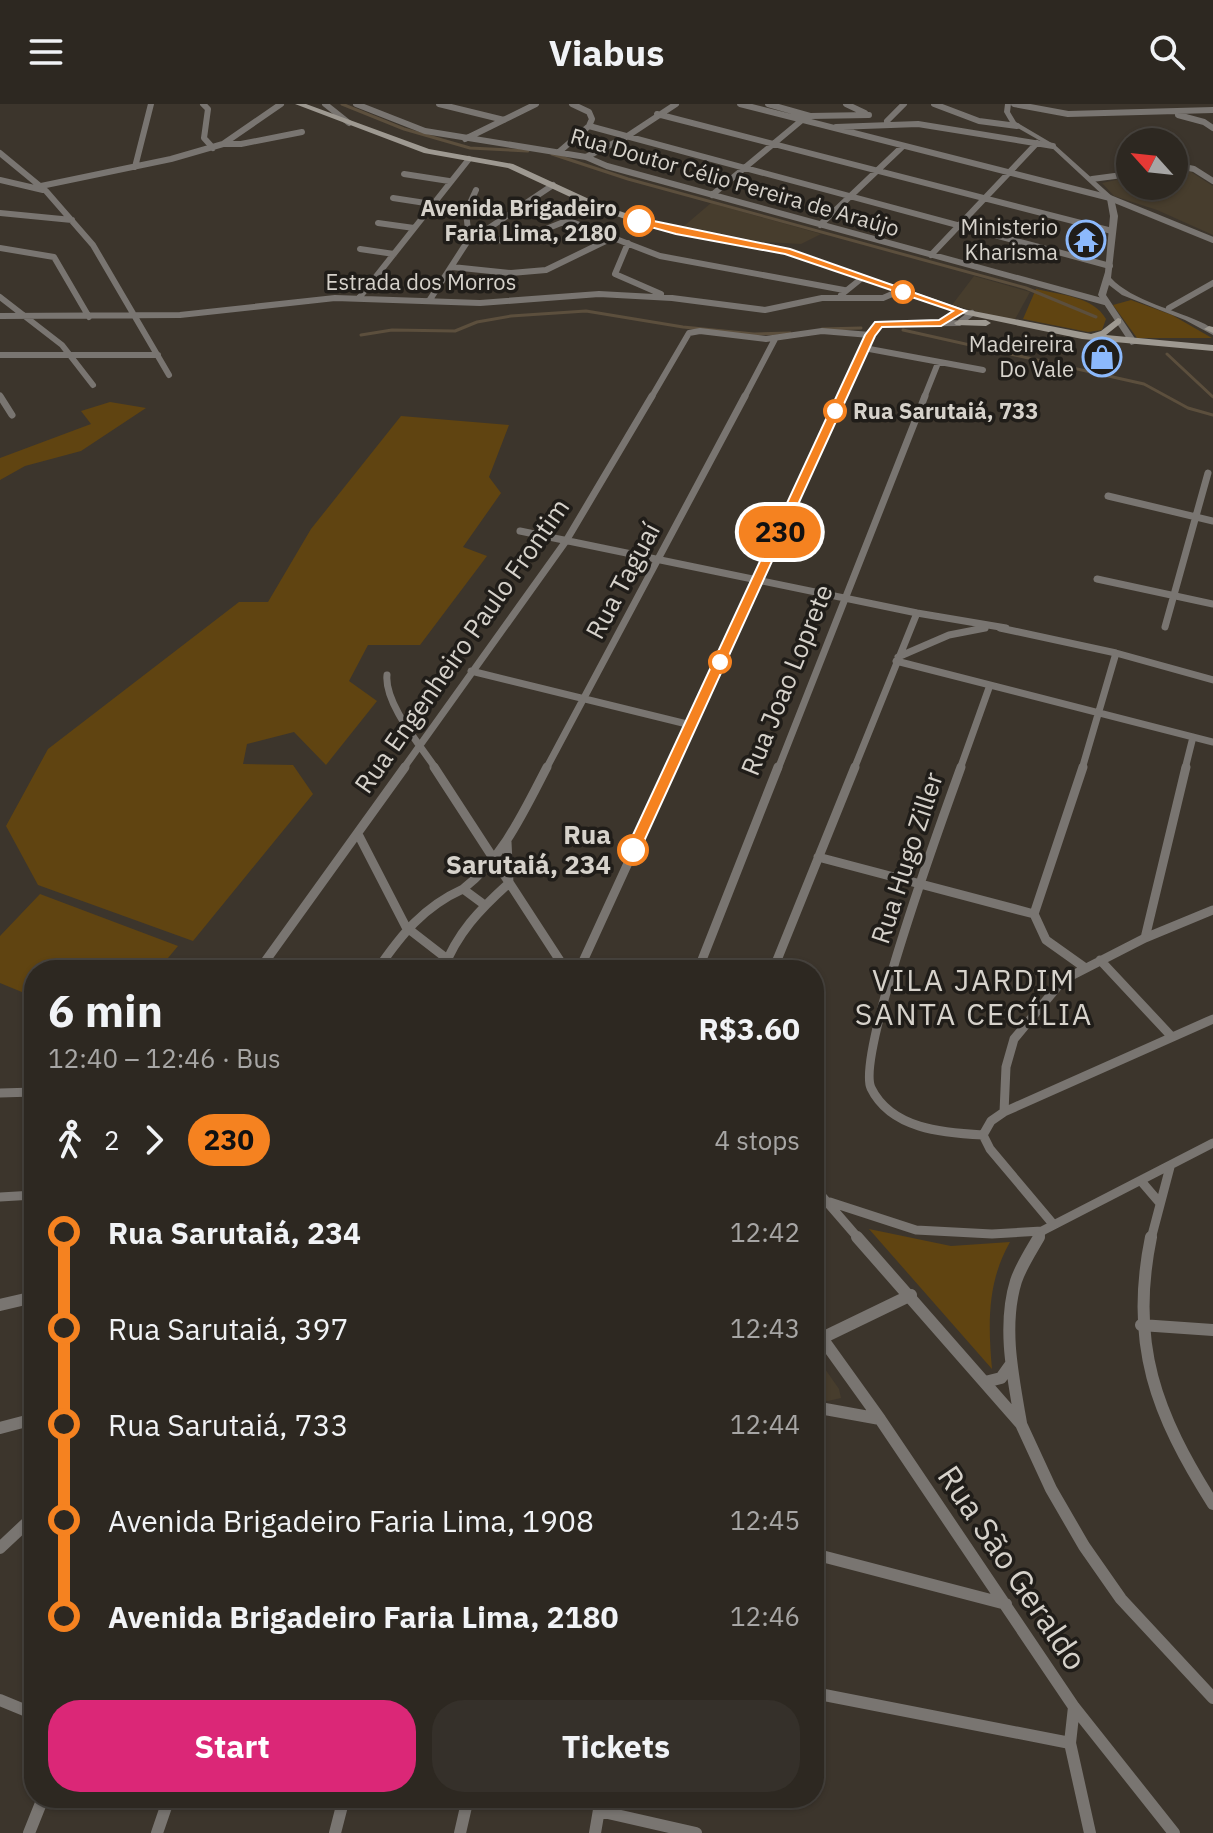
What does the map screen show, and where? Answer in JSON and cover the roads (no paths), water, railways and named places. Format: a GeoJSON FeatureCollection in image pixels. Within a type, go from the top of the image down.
{"type":"FeatureCollection","features":[{"type":"Feature","properties":{"kind":"main road"},"geometry":{"type":"LineString","coordinates":[[299,104],[427,151],[510,166],[599,207],[631,218],[676,231],[787,251],[966,312],[1006,322],[1134,343],[1213,345]]}},
{"type":"Feature","properties":{"kind":"main road"},"geometry":{"type":"LineString","coordinates":[[883,298],[915,297]]}},
{"type":"Feature","properties":{"kind":"main road"},"geometry":{"type":"LineString","coordinates":[[1082,336],[1104,333],[1118,321]]}},
{"type":"Feature","properties":{"kind":"main road"},"geometry":{"type":"LineString","coordinates":[[959,323],[1006,322]]}},
{"type":"Feature","properties":{"kind":"street"},"geometry":{"type":"LineString","coordinates":[[135,167],[151,104]]}},
{"type":"Feature","properties":{"kind":"street"},"geometry":{"type":"LineString","coordinates":[[203,104],[208,109],[204,138],[213,148]]}},
{"type":"Feature","properties":{"kind":"street"},"geometry":{"type":"LineString","coordinates":[[0,180],[43,189],[213,148],[281,104]]}},
{"type":"Feature","properties":{"kind":"street"},"geometry":{"type":"LineString","coordinates":[[325,104],[349,123]]}},
{"type":"Feature","properties":{"kind":"street","name":"Rua Doutor Célio Pereira de Araújo"},"geometry":{"type":"LineString","coordinates":[[356,104],[397,122],[465,139],[586,157],[607,166],[1105,303]]}},
{"type":"Feature","properties":{"kind":"street"},"geometry":{"type":"LineString","coordinates":[[439,104],[504,120]]}},
{"type":"Feature","properties":{"kind":"street"},"geometry":{"type":"LineString","coordinates":[[465,139],[536,104]]}},
{"type":"Feature","properties":{"kind":"street"},"geometry":{"type":"LineString","coordinates":[[560,151],[589,126],[592,119],[589,112],[572,104]]}},
{"type":"Feature","properties":{"kind":"street"},"geometry":{"type":"LineString","coordinates":[[586,157],[626,137],[676,104]]}},
{"type":"Feature","properties":{"kind":"street"},"geometry":{"type":"LineString","coordinates":[[740,104],[1110,198],[1213,240]]}},
{"type":"Feature","properties":{"kind":"street"},"geometry":{"type":"LineString","coordinates":[[768,104],[810,116],[869,115]]}},
{"type":"Feature","properties":{"kind":"street"},"geometry":{"type":"LineString","coordinates":[[846,104],[878,121]]}},
{"type":"Feature","properties":{"kind":"street"},"geometry":{"type":"LineString","coordinates":[[887,121],[904,104]]}},
{"type":"Feature","properties":{"kind":"street"},"geometry":{"type":"LineString","coordinates":[[934,104],[979,121],[1017,126]]}},
{"type":"Feature","properties":{"kind":"street"},"geometry":{"type":"LineString","coordinates":[[1134,343],[1105,303],[1102,291],[1110,266],[1114,208],[1110,198],[1053,146],[1017,126],[1009,118],[1011,104],[1068,114],[1213,110]]}},
{"type":"Feature","properties":{"kind":"street"},"geometry":{"type":"LineString","coordinates":[[1093,114],[1097,104]]}},
{"type":"Feature","properties":{"kind":"street"},"geometry":{"type":"LineString","coordinates":[[1201,111],[1204,122]]}},
{"type":"Feature","properties":{"kind":"street"},"geometry":{"type":"LineString","coordinates":[[1167,112],[1204,122],[1213,128]]}},
{"type":"Feature","properties":{"kind":"street"},"geometry":{"type":"LineString","coordinates":[[657,114],[1112,231]]}},
{"type":"Feature","properties":{"kind":"street"},"geometry":{"type":"LineString","coordinates":[[712,195],[802,120]]}},
{"type":"Feature","properties":{"kind":"street"},"geometry":{"type":"LineString","coordinates":[[833,128],[878,121],[962,127],[1053,146]]}},
{"type":"Feature","properties":{"kind":"street"},"geometry":{"type":"LineString","coordinates":[[589,126],[1110,266]]}},
{"type":"Feature","properties":{"kind":"street"},"geometry":{"type":"LineString","coordinates":[[223,144],[241,144],[302,132]]}},
{"type":"Feature","properties":{"kind":"street"},"geometry":{"type":"LineString","coordinates":[[931,255],[1037,143]]}},
{"type":"Feature","properties":{"kind":"street"},"geometry":{"type":"LineString","coordinates":[[820,225],[903,146]]}},
{"type":"Feature","properties":{"kind":"street"},"geometry":{"type":"LineString","coordinates":[[0,153],[43,189],[109,268],[169,375]]}},
{"type":"Feature","properties":{"kind":"street"},"geometry":{"type":"LineString","coordinates":[[359,298],[469,159]]}},
{"type":"Feature","properties":{"kind":"street"},"geometry":{"type":"LineString","coordinates":[[1188,167],[1213,181]]}},
{"type":"Feature","properties":{"kind":"street"},"geometry":{"type":"LineString","coordinates":[[404,174],[449,181]]}},
{"type":"Feature","properties":{"kind":"street"},"geometry":{"type":"LineString","coordinates":[[1092,179],[1116,176]]}},
{"type":"Feature","properties":{"kind":"street"},"geometry":{"type":"LineString","coordinates":[[429,301],[470,238],[553,185]]}},
{"type":"Feature","properties":{"kind":"street"},"geometry":{"type":"LineString","coordinates":[[470,238],[466,212],[476,190]]}},
{"type":"Feature","properties":{"kind":"street"},"geometry":{"type":"LineString","coordinates":[[393,198],[432,204]]}},
{"type":"Feature","properties":{"kind":"street"},"geometry":{"type":"LineString","coordinates":[[0,213],[72,220]]}},
{"type":"Feature","properties":{"kind":"street"},"geometry":{"type":"LineString","coordinates":[[470,238],[516,241],[566,222],[581,224],[684,261],[844,290]]}},
{"type":"Feature","properties":{"kind":"street"},"geometry":{"type":"LineString","coordinates":[[378,223],[414,228]]}},
{"type":"Feature","properties":{"kind":"street"},"geometry":{"type":"LineString","coordinates":[[452,267],[526,272],[546,270],[589,246],[614,237]]}},
{"type":"Feature","properties":{"kind":"street"},"geometry":{"type":"LineString","coordinates":[[609,294],[628,243]]}},
{"type":"Feature","properties":{"kind":"street"},"geometry":{"type":"LineString","coordinates":[[0,248],[54,257],[89,317]]}},
{"type":"Feature","properties":{"kind":"street"},"geometry":{"type":"LineString","coordinates":[[360,249],[394,254]]}},
{"type":"Feature","properties":{"kind":"street"},"geometry":{"type":"LineString","coordinates":[[615,274],[672,298]]}},
{"type":"Feature","properties":{"kind":"street"},"geometry":{"type":"LineString","coordinates":[[840,298],[844,290],[862,278]]}},
{"type":"Feature","properties":{"kind":"street"},"geometry":{"type":"LineString","coordinates":[[1108,279],[1113,287],[1169,308],[1212,331]]}},
{"type":"Feature","properties":{"kind":"street"},"geometry":{"type":"LineString","coordinates":[[1169,308],[1213,283]]}},
{"type":"Feature","properties":{"kind":"street","name":"Estrada dos Morros"},"geometry":{"type":"LineString","coordinates":[[0,316],[137,317],[207,314],[318,299],[480,303],[609,294],[672,298],[765,310],[813,299],[883,298],[899,291]]}},
{"type":"Feature","properties":{"kind":"street"},"geometry":{"type":"LineString","coordinates":[[1105,303],[1132,296]]}},
{"type":"Feature","properties":{"kind":"street"},"geometry":{"type":"LineString","coordinates":[[0,297],[71,355],[93,385]]}},
{"type":"Feature","properties":{"kind":"street"},"geometry":{"type":"LineString","coordinates":[[941,323],[966,312]]}},
{"type":"Feature","properties":{"kind":"street"},"geometry":{"type":"LineString","coordinates":[[584,960],[870,335],[879,324],[959,323],[966,312]]}},
{"type":"Feature","properties":{"kind":"street","name":"Rua Engenheiro Paulo Frontim"},"geometry":{"type":"LineString","coordinates":[[266,960],[566,541],[686,337],[700,331],[775,339]]}},
{"type":"Feature","properties":{"kind":"street"},"geometry":{"type":"LineString","coordinates":[[775,339],[822,331],[870,335]]}},
{"type":"Feature","properties":{"kind":"street","name":"Rua Taguaí"},"geometry":{"type":"LineString","coordinates":[[493,857],[507,842],[775,339]]}},
{"type":"Feature","properties":{"kind":"street"},"geometry":{"type":"LineString","coordinates":[[864,348],[983,370]]}},
{"type":"Feature","properties":{"kind":"street"},"geometry":{"type":"LineString","coordinates":[[0,355],[158,355]]}},
{"type":"Feature","properties":{"kind":"street","name":"Rua Joao Loprete"},"geometry":{"type":"LineString","coordinates":[[702,960],[938,363]]}},
{"type":"Feature","properties":{"kind":"street"},"geometry":{"type":"LineString","coordinates":[[0,396],[12,415]]}},
{"type":"Feature","properties":{"kind":"street"},"geometry":{"type":"LineString","coordinates":[[1165,627],[1208,473]]}},
{"type":"Feature","properties":{"kind":"street"},"geometry":{"type":"LineString","coordinates":[[1108,496],[1213,521]]}},
{"type":"Feature","properties":{"kind":"street"},"geometry":{"type":"LineString","coordinates":[[520,531],[917,613],[1006,628],[1116,653],[1213,680]]}},
{"type":"Feature","properties":{"kind":"street"},"geometry":{"type":"LineString","coordinates":[[1097,579],[1213,604]]}},
{"type":"Feature","properties":{"kind":"street"},"geometry":{"type":"LineString","coordinates":[[777,960],[917,613]]}},
{"type":"Feature","properties":{"kind":"street"},"geometry":{"type":"LineString","coordinates":[[897,659],[964,631],[1006,628]]}},
{"type":"Feature","properties":{"kind":"street"},"geometry":{"type":"LineString","coordinates":[[1084,967],[1049,945],[1036,927],[1034,914],[1101,712],[1116,653]]}},
{"type":"Feature","properties":{"kind":"street"},"geometry":{"type":"LineString","coordinates":[[897,659],[1213,742]]}},
{"type":"Feature","properties":{"kind":"street"},"geometry":{"type":"LineString","coordinates":[[471,671],[691,725]]}},
{"type":"Feature","properties":{"kind":"street"},"geometry":{"type":"LineString","coordinates":[[387,675],[386,686],[395,706],[559,960]]}},
{"type":"Feature","properties":{"kind":"street","name":"Rua Hugo Ziller"},"geometry":{"type":"LineString","coordinates":[[983,1135],[947,1134],[904,1120],[876,1096],[866,1073],[881,1012],[990,685]]}},
{"type":"Feature","properties":{"kind":"street"},"geometry":{"type":"LineString","coordinates":[[1145,938],[1193,737]]}},
{"type":"Feature","properties":{"kind":"street"},"geometry":{"type":"LineString","coordinates":[[358,834],[406,927],[446,958],[482,903],[509,883]]}},
{"type":"Feature","properties":{"kind":"street"},"geometry":{"type":"LineString","coordinates":[[507,842],[509,883]]}},
{"type":"Feature","properties":{"kind":"street"},"geometry":{"type":"LineString","coordinates":[[384,960],[406,927],[435,900],[463,889],[485,872],[493,857]]}},
{"type":"Feature","properties":{"kind":"street"},"geometry":{"type":"LineString","coordinates":[[818,857],[1034,914]]}},
{"type":"Feature","properties":{"kind":"street"},"geometry":{"type":"LineString","coordinates":[[463,889],[482,903]]}},
{"type":"Feature","properties":{"kind":"street"},"geometry":{"type":"LineString","coordinates":[[1004,1112],[1006,1067],[1014,1039],[1063,980],[1145,938],[1213,910]]}},
{"type":"Feature","properties":{"kind":"street"},"geometry":{"type":"LineString","coordinates":[[1100,960],[1172,1037]]}},
{"type":"Feature","properties":{"kind":"street"},"geometry":{"type":"LineString","coordinates":[[1053,1224],[990,1149],[983,1135],[991,1121],[1004,1112],[1213,1019]]}},
{"type":"Feature","properties":{"kind":"street"},"geometry":{"type":"LineString","coordinates":[[0,1093],[24,1092]]}},
{"type":"Feature","properties":{"kind":"street"},"geometry":{"type":"LineString","coordinates":[[1213,1143],[1042,1231],[1017,1277],[1010,1303],[1011,1364],[1021,1424],[1051,1489],[1084,1546],[1121,1599],[1213,1698]]}},
{"type":"Feature","properties":{"kind":"street"},"geometry":{"type":"LineString","coordinates":[[1170,1167],[1143,1275],[1141,1325],[1152,1390],[1177,1450],[1213,1504]]}},
{"type":"Feature","properties":{"kind":"street"},"geometry":{"type":"LineString","coordinates":[[1141,1181],[1159,1202]]}},
{"type":"Feature","properties":{"kind":"street"},"geometry":{"type":"LineString","coordinates":[[0,1197],[24,1196]]}},
{"type":"Feature","properties":{"kind":"street"},"geometry":{"type":"LineString","coordinates":[[824,1197],[1021,1424]]}},
{"type":"Feature","properties":{"kind":"street"},"geometry":{"type":"LineString","coordinates":[[829,1202],[916,1230],[992,1234],[1042,1231]]}},
{"type":"Feature","properties":{"kind":"street"},"geometry":{"type":"LineString","coordinates":[[845,1219],[874,1217]]}},
{"type":"Feature","properties":{"kind":"street"},"geometry":{"type":"LineString","coordinates":[[824,1337],[911,1295]]}},
{"type":"Feature","properties":{"kind":"street"},"geometry":{"type":"LineString","coordinates":[[0,1305],[24,1299]]}},
{"type":"Feature","properties":{"kind":"street"},"geometry":{"type":"LineString","coordinates":[[1141,1325],[1213,1330]]}},
{"type":"Feature","properties":{"kind":"street","name":"Rua São Geraldo"},"geometry":{"type":"LineString","coordinates":[[824,1341],[1074,1707],[1174,1833]]}},
{"type":"Feature","properties":{"kind":"street"},"geometry":{"type":"LineString","coordinates":[[985,1382],[1001,1378],[1011,1364]]}},
{"type":"Feature","properties":{"kind":"street"},"geometry":{"type":"LineString","coordinates":[[824,1409],[880,1419]]}},
{"type":"Feature","properties":{"kind":"street"},"geometry":{"type":"LineString","coordinates":[[0,1428],[24,1422]]}},
{"type":"Feature","properties":{"kind":"street"},"geometry":{"type":"LineString","coordinates":[[0,1548],[24,1525]]}},
{"type":"Feature","properties":{"kind":"street"},"geometry":{"type":"LineString","coordinates":[[824,1557],[1006,1604]]}},
{"type":"Feature","properties":{"kind":"street"},"geometry":{"type":"LineString","coordinates":[[824,1695],[1070,1743]]}},
{"type":"Feature","properties":{"kind":"street"},"geometry":{"type":"LineString","coordinates":[[0,1700],[24,1710]]}},
{"type":"Feature","properties":{"kind":"street"},"geometry":{"type":"LineString","coordinates":[[1074,1707],[1070,1743],[1090,1833]]}},
{"type":"Feature","properties":{"kind":"street"},"geometry":{"type":"LineString","coordinates":[[29,1833],[39,1808]]}},
{"type":"Feature","properties":{"kind":"street"},"geometry":{"type":"LineString","coordinates":[[157,1833],[166,1808]]}},
{"type":"Feature","properties":{"kind":"street"},"geometry":{"type":"LineString","coordinates":[[335,1833],[341,1808]]}},
{"type":"Feature","properties":{"kind":"street"},"geometry":{"type":"LineString","coordinates":[[460,1833],[466,1808]]}},
{"type":"Feature","properties":{"kind":"street"},"geometry":{"type":"LineString","coordinates":[[595,1833],[599,1808]]}},
{"type":"Feature","properties":{"kind":"street"},"geometry":{"type":"LineString","coordinates":[[610,1808],[696,1833]]}},
{"type":"Feature","properties":{"kind":"waterway"},"geometry":{"type":"LineString","coordinates":[[342,104],[404,129],[470,148],[528,151]]}},
{"type":"Feature","properties":{"kind":"waterway"},"geometry":{"type":"LineString","coordinates":[[552,154],[628,179],[1026,288],[1096,317]]}},
{"type":"Feature","properties":{"kind":"waterway"},"geometry":{"type":"LineString","coordinates":[[361,335],[392,330],[455,331],[477,322],[511,316],[586,311],[683,327],[754,334],[790,333]]}},
{"type":"Feature","properties":{"kind":"waterway"},"geometry":{"type":"LineString","coordinates":[[822,329],[861,328]]}},
{"type":"Feature","properties":{"kind":"waterway"},"geometry":{"type":"LineString","coordinates":[[903,330],[1144,384],[1188,408],[1213,415]]}},
{"type":"Feature","properties":{"kind":"waterway"},"geometry":{"type":"LineString","coordinates":[[1167,354],[1213,397]]}},
{"type":"Feature","properties":{"kind":"place","name":"Avenida Brigadeiro Faria Lima, 2180"},"geometry":{"type":"Point","coordinates":[639,221]}},
{"type":"Feature","properties":{"kind":"place","name":"Ministerio Kharisma"},"geometry":{"type":"Point","coordinates":[1086,240]}},
{"type":"Feature","properties":{"kind":"place","name":"Madeireira Do Vale"},"geometry":{"type":"Point","coordinates":[1102,357]}},
{"type":"Feature","properties":{"kind":"place","name":"Rua Sarutaiá, 733"},"geometry":{"type":"Point","coordinates":[835,411]}},
{"type":"Feature","properties":{"kind":"place","name":"Rua Sarutaiá, 234"},"geometry":{"type":"Point","coordinates":[633,850]}},
{"type":"Feature","properties":{"kind":"district","name":"VILA JARDIM SANTA CECÍLIA"},"geometry":{"type":"Point","coordinates":[974,998]}}]}
